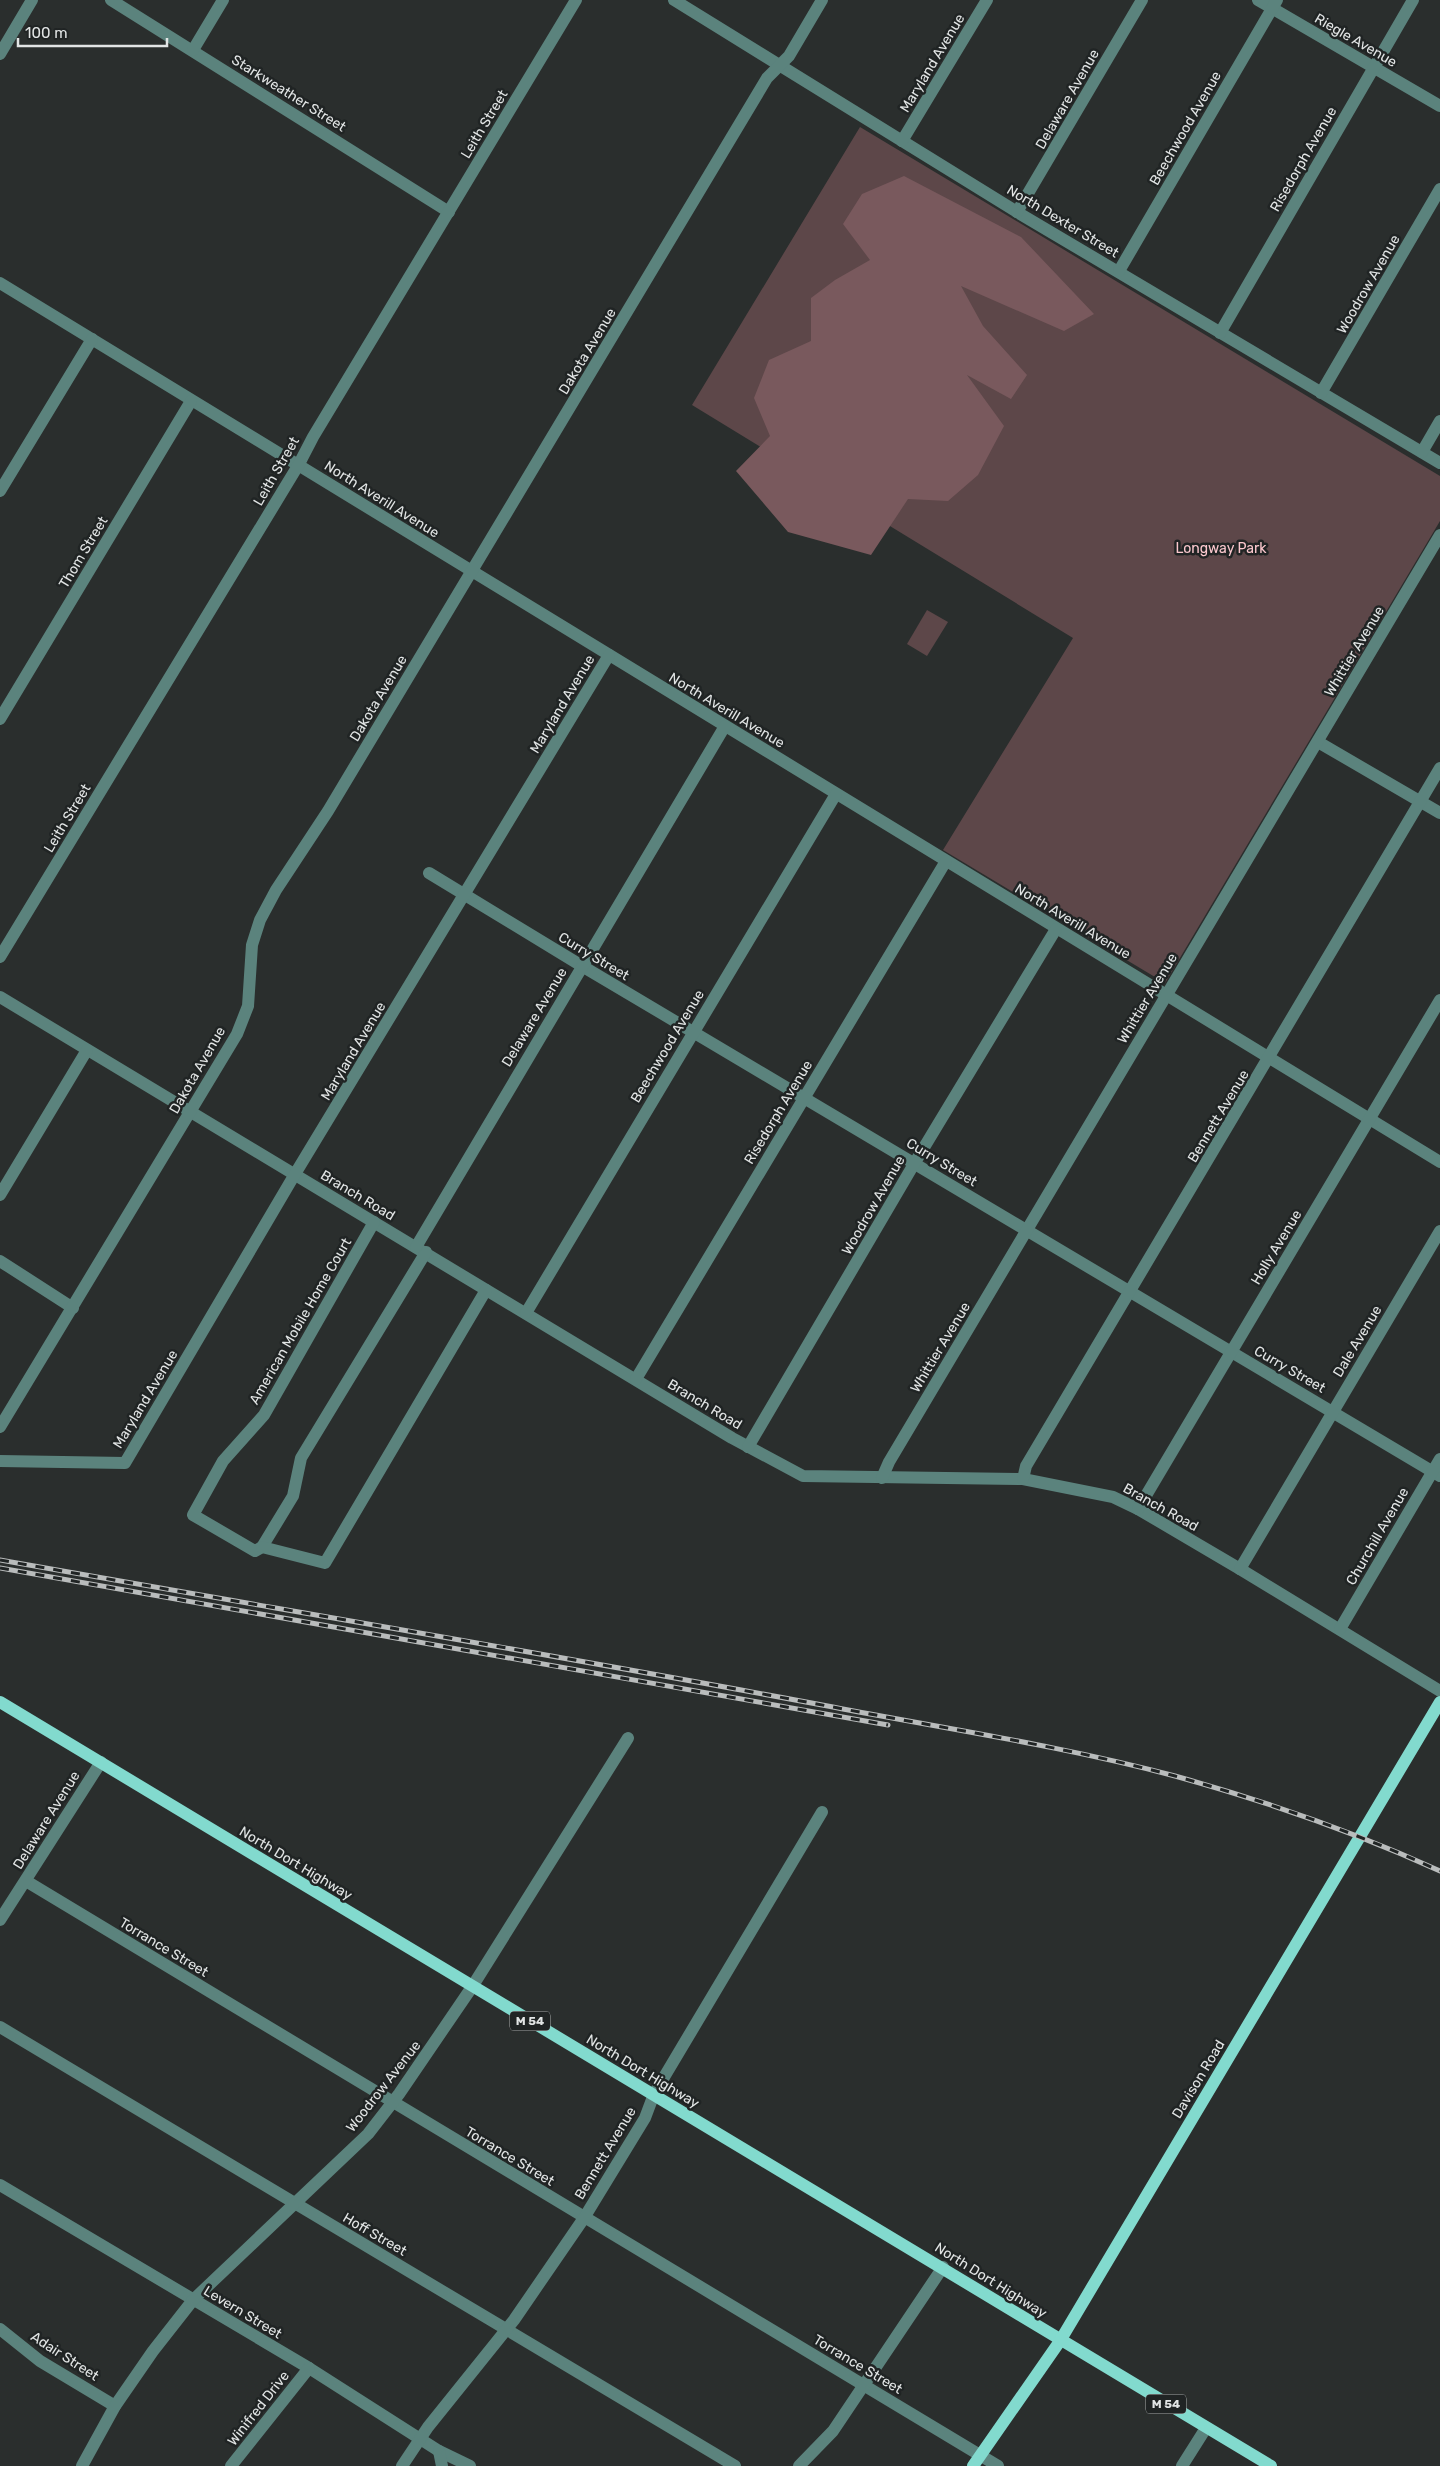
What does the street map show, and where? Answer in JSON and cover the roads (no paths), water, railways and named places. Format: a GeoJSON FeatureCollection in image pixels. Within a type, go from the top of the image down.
{"type":"FeatureCollection","features":[{"type":"Feature","properties":{"kind":"main road","name":"North Dort Highway"},"geometry":{"type":"LineString","coordinates":[[0,1702],[472,1988],[944,2267],[1060,2341],[1271,2466]]}},
{"type":"Feature","properties":{"kind":"main road","name":"Davison Road"},"geometry":{"type":"LineString","coordinates":[[977,2461],[1060,2341],[1440,1702]]}},
{"type":"Feature","properties":{"kind":"street"},"geometry":{"type":"LineString","coordinates":[[0,54],[32,0]]}},
{"type":"Feature","properties":{"kind":"street","name":"Starkweather Street"},"geometry":{"type":"LineString","coordinates":[[111,0],[449,212]]}},
{"type":"Feature","properties":{"kind":"street"},"geometry":{"type":"LineString","coordinates":[[193,50],[223,0]]}},
{"type":"Feature","properties":{"kind":"street","name":"Leith Street"},"geometry":{"type":"LineString","coordinates":[[0,957],[299,464],[313,437],[576,0]]}},
{"type":"Feature","properties":{"kind":"street","name":"North Dexter Street"},"geometry":{"type":"LineString","coordinates":[[674,0],[1017,212],[1440,463]]}},
{"type":"Feature","properties":{"kind":"street","name":"Dakota Avenue"},"geometry":{"type":"LineString","coordinates":[[0,1427],[237,1034],[248,1006],[252,945],[260,920],[472,572],[767,78],[789,56],[822,0]]}},
{"type":"Feature","properties":{"kind":"street","name":"Maryland Avenue"},"geometry":{"type":"LineString","coordinates":[[902,141],[987,0]]}},
{"type":"Feature","properties":{"kind":"street","name":"Delaware Avenue"},"geometry":{"type":"LineString","coordinates":[[1017,212],[1142,0]]}},
{"type":"Feature","properties":{"kind":"street","name":"Riegle Avenue"},"geometry":{"type":"LineString","coordinates":[[1258,0],[1275,4],[1373,68],[1440,106]]}},
{"type":"Feature","properties":{"kind":"street","name":"Risedorph Avenue"},"geometry":{"type":"LineString","coordinates":[[1220,333],[1413,0]]}},
{"type":"Feature","properties":{"kind":"street","name":"Beechwood Avenue"},"geometry":{"type":"LineString","coordinates":[[1119,271],[1275,4]]}},
{"type":"Feature","properties":{"kind":"street","name":"Woodrow Avenue"},"geometry":{"type":"LineString","coordinates":[[1322,393],[1440,189]]}},
{"type":"Feature","properties":{"kind":"street","name":"North Averill Avenue"},"geometry":{"type":"LineString","coordinates":[[0,283],[1440,1162]]}},
{"type":"Feature","properties":{"kind":"street"},"geometry":{"type":"LineString","coordinates":[[0,491],[92,339]]}},
{"type":"Feature","properties":{"kind":"street","name":"Thom Street"},"geometry":{"type":"LineString","coordinates":[[0,719],[191,401]]}},
{"type":"Feature","properties":{"kind":"street"},"geometry":{"type":"LineString","coordinates":[[1422,452],[1440,421]]}},
{"type":"Feature","properties":{"kind":"street","name":"Whittier Avenue"},"geometry":{"type":"LineString","coordinates":[[882,1478],[889,1462],[1440,535]]}},
{"type":"Feature","properties":{"kind":"street","name":"Maryland Avenue"},"geometry":{"type":"LineString","coordinates":[[0,1461],[125,1463],[295,1174],[609,656]]}},
{"type":"Feature","properties":{"kind":"street","name":"Delaware Avenue"},"geometry":{"type":"LineString","coordinates":[[421,1250],[582,966],[725,726]]}},
{"type":"Feature","properties":{"kind":"street"},"geometry":{"type":"LineString","coordinates":[[1318,742],[1440,813]]}},
{"type":"Feature","properties":{"kind":"street","name":"Bennett Avenue"},"geometry":{"type":"LineString","coordinates":[[1024,1479],[1026,1466],[1440,768]]}},
{"type":"Feature","properties":{"kind":"street","name":"Beechwood Avenue"},"geometry":{"type":"LineString","coordinates":[[526,1313],[836,794]]}},
{"type":"Feature","properties":{"kind":"street","name":"Risedorph Avenue"},"geometry":{"type":"LineString","coordinates":[[636,1379],[946,861]]}},
{"type":"Feature","properties":{"kind":"street","name":"Curry Street"},"geometry":{"type":"LineString","coordinates":[[429,873],[1436,1474]]}},
{"type":"Feature","properties":{"kind":"street","name":"Woodrow Avenue"},"geometry":{"type":"LineString","coordinates":[[748,1447],[914,1164],[1056,929]]}},
{"type":"Feature","properties":{"kind":"street","name":"Branch Road"},"geometry":{"type":"LineString","coordinates":[[0,998],[748,1447],[803,1476],[1024,1479],[1113,1497],[1138,1509],[1240,1569],[1440,1691]]}},
{"type":"Feature","properties":{"kind":"street","name":"Holly Avenue"},"geometry":{"type":"LineString","coordinates":[[1138,1509],[1440,1000]]}},
{"type":"Feature","properties":{"kind":"street"},"geometry":{"type":"LineString","coordinates":[[0,1195],[87,1050]]}},
{"type":"Feature","properties":{"kind":"street","name":"American Mobile Home Court"},"geometry":{"type":"LineString","coordinates":[[374,1222],[264,1415],[223,1461],[193,1515],[255,1551],[262,1547],[325,1563],[486,1290]]}},
{"type":"Feature","properties":{"kind":"street","name":"Dale Avenue"},"geometry":{"type":"LineString","coordinates":[[1240,1569],[1440,1231]]}},
{"type":"Feature","properties":{"kind":"street"},"geometry":{"type":"LineString","coordinates":[[262,1547],[293,1496],[301,1458],[421,1250]]}},
{"type":"Feature","properties":{"kind":"street"},"geometry":{"type":"LineString","coordinates":[[0,1262],[73,1308]]}},
{"type":"Feature","properties":{"kind":"street","name":"Churchill Avenue"},"geometry":{"type":"LineString","coordinates":[[1340,1629],[1436,1474],[1440,1459]]}},
{"type":"Feature","properties":{"kind":"street","name":"Woodrow Avenue"},"geometry":{"type":"LineString","coordinates":[[82,2466],[115,2406],[153,2350],[193,2300],[368,2134],[392,2103],[421,2064],[472,1988],[628,1738]]}},
{"type":"Feature","properties":{"kind":"street","name":"Delaware Avenue"},"geometry":{"type":"LineString","coordinates":[[0,1920],[101,1762]]}},
{"type":"Feature","properties":{"kind":"street","name":"Bennett Avenue"},"geometry":{"type":"LineString","coordinates":[[402,2466],[421,2438],[508,2329],[584,2218],[645,2118],[654,2094],[822,1812]]}},
{"type":"Feature","properties":{"kind":"street","name":"Torrance Street"},"geometry":{"type":"LineString","coordinates":[[26,1881],[863,2385],[977,2461],[998,2466]]}},
{"type":"Feature","properties":{"kind":"street","name":"Hoff Street"},"geometry":{"type":"LineString","coordinates":[[0,2026],[735,2466]]}},
{"type":"Feature","properties":{"kind":"street","name":"Levern Street"},"geometry":{"type":"LineString","coordinates":[[0,2185],[309,2368],[439,2451],[470,2466]]}},
{"type":"Feature","properties":{"kind":"street"},"geometry":{"type":"LineString","coordinates":[[799,2466],[833,2431],[944,2267]]}},
{"type":"Feature","properties":{"kind":"street","name":"Adair Street"},"geometry":{"type":"LineString","coordinates":[[0,2329],[40,2361],[115,2406]]}},
{"type":"Feature","properties":{"kind":"street","name":"Winifred Drive"},"geometry":{"type":"LineString","coordinates":[[231,2466],[309,2368]]}},
{"type":"Feature","properties":{"kind":"street"},"geometry":{"type":"LineString","coordinates":[[1182,2466],[1206,2428]]}},
{"type":"Feature","properties":{"kind":"street"},"geometry":{"type":"LineString","coordinates":[[439,2451],[442,2466]]}},
{"type":"Feature","properties":{"kind":"railway"},"geometry":{"type":"LineString","coordinates":[[0,1560],[625,1669],[1005,1738],[1133,1765],[1242,1796],[1343,1830],[1440,1871]]}},
{"type":"Feature","properties":{"kind":"railway"},"geometry":{"type":"LineString","coordinates":[[0,1568],[888,1725]]}},
{"type":"Feature","properties":{"kind":"park label","name":"Longway Park"},"geometry":{"type":"Point","coordinates":[1221,548]}}]}
